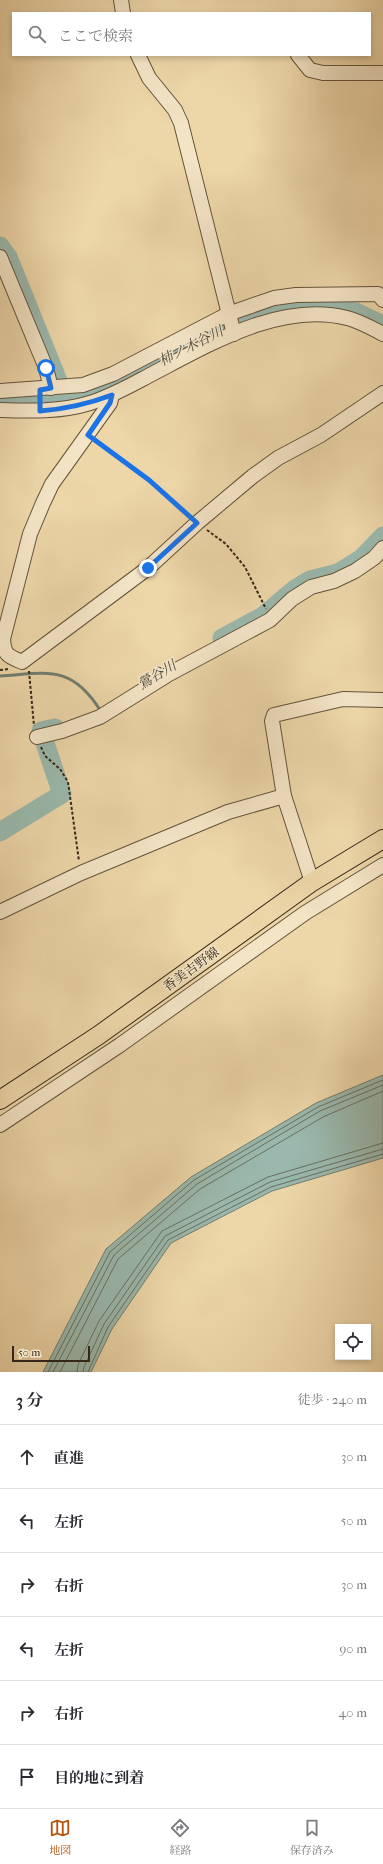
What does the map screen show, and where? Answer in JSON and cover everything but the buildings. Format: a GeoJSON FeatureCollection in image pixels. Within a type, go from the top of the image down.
{"type":"FeatureCollection","features":[{"type":"Feature","properties":{"kind":"main road","name":"香美吉野線"},"geometry":{"type":"LineString","coordinates":[[0,1100],[99,1035],[312,882],[383,838]]}},
{"type":"Feature","properties":{"kind":"street"},"geometry":{"type":"LineString","coordinates":[[121,0],[123,12]]}},
{"type":"Feature","properties":{"kind":"street"},"geometry":{"type":"LineString","coordinates":[[138,56],[149,78],[175,110],[182,123],[231,324]]}},
{"type":"Feature","properties":{"kind":"street"},"geometry":{"type":"LineString","coordinates":[[299,56],[310,70],[323,73],[383,72]]}},
{"type":"Feature","properties":{"kind":"street"},"geometry":{"type":"LineString","coordinates":[[0,257],[46,368],[48,394],[60,409],[89,404],[112,395],[211,343],[231,324],[314,314],[347,318],[383,334]]}},
{"type":"Feature","properties":{"kind":"street"},"geometry":{"type":"LineString","coordinates":[[0,410],[48,394],[83,385],[113,374],[231,324],[274,298],[296,295],[378,294],[383,300]]}},
{"type":"Feature","properties":{"kind":"street"},"geometry":{"type":"LineString","coordinates":[[0,391],[48,394]]}},
{"type":"Feature","properties":{"kind":"street"},"geometry":{"type":"LineString","coordinates":[[112,395],[110,403],[52,484],[30,534],[3,639],[4,648],[8,657],[22,662],[148,568],[197,523],[253,476],[278,458],[321,435],[383,393]]}},
{"type":"Feature","properties":{"kind":"street"},"geometry":{"type":"LineString","coordinates":[[42,736],[62,731],[100,717],[169,674],[270,620],[292,599],[311,587],[334,581],[355,571],[374,558],[383,548]]}},
{"type":"Feature","properties":{"kind":"street"},"geometry":{"type":"LineString","coordinates":[[312,882],[284,796],[272,721],[274,715],[342,699],[383,700]]}},
{"type":"Feature","properties":{"kind":"street"},"geometry":{"type":"LineString","coordinates":[[0,912],[81,872],[228,812],[284,796]]}},
{"type":"Feature","properties":{"kind":"street"},"geometry":{"type":"LineString","coordinates":[[0,1125],[120,1045],[305,913],[383,865]]}},
{"type":"Feature","properties":{"kind":"path"},"geometry":{"type":"LineString","coordinates":[[88,435],[149,480],[197,523],[226,544],[240,561],[251,579],[266,610]]}},
{"type":"Feature","properties":{"kind":"path"},"geometry":{"type":"LineString","coordinates":[[29,672],[35,729],[42,736]]}},
{"type":"Feature","properties":{"kind":"path"},"geometry":{"type":"LineString","coordinates":[[48,760],[60,769],[68,782],[81,872]]}},
{"type":"Feature","properties":{"kind":"water"},"geometry":{"type":"Polygon","coordinates":[[[383,1075],[383,1158],[272,1191],[171,1243],[112,1329],[91,1372],[43,1372],[106,1249],[191,1177],[316,1103],[383,1075]]]}},
{"type":"Feature","properties":{"kind":"waterway"},"geometry":{"type":"LineString","coordinates":[[0,246],[8,257],[65,398]]}},
{"type":"Feature","properties":{"kind":"waterway","name":"柿ノ木谷川"},"geometry":{"type":"LineString","coordinates":[[0,401],[27,401],[97,392],[147,369],[214,333],[272,311],[315,307],[356,312],[383,325]]}},
{"type":"Feature","properties":{"kind":"waterway","name":"鶯谷川"},"geometry":{"type":"LineString","coordinates":[[222,638],[263,616],[295,589],[310,580],[338,573],[362,558],[383,536]]}},
{"type":"Feature","properties":{"kind":"waterway"},"geometry":{"type":"LineString","coordinates":[[0,676],[45,673],[68,678],[79,685],[89,695],[100,710]]}},
{"type":"Feature","properties":{"kind":"waterway","name":"鶯谷川"},"geometry":{"type":"LineString","coordinates":[[0,832],[62,794],[41,731],[55,728]]}},
{"type":"Feature","properties":{"kind":"route"},"geometry":{"type":"LineString","coordinates":[[46,368],[51,388],[40,390],[40,411],[89,404],[112,395],[110,403],[88,435],[149,480],[197,523],[148,568]]}}]}
